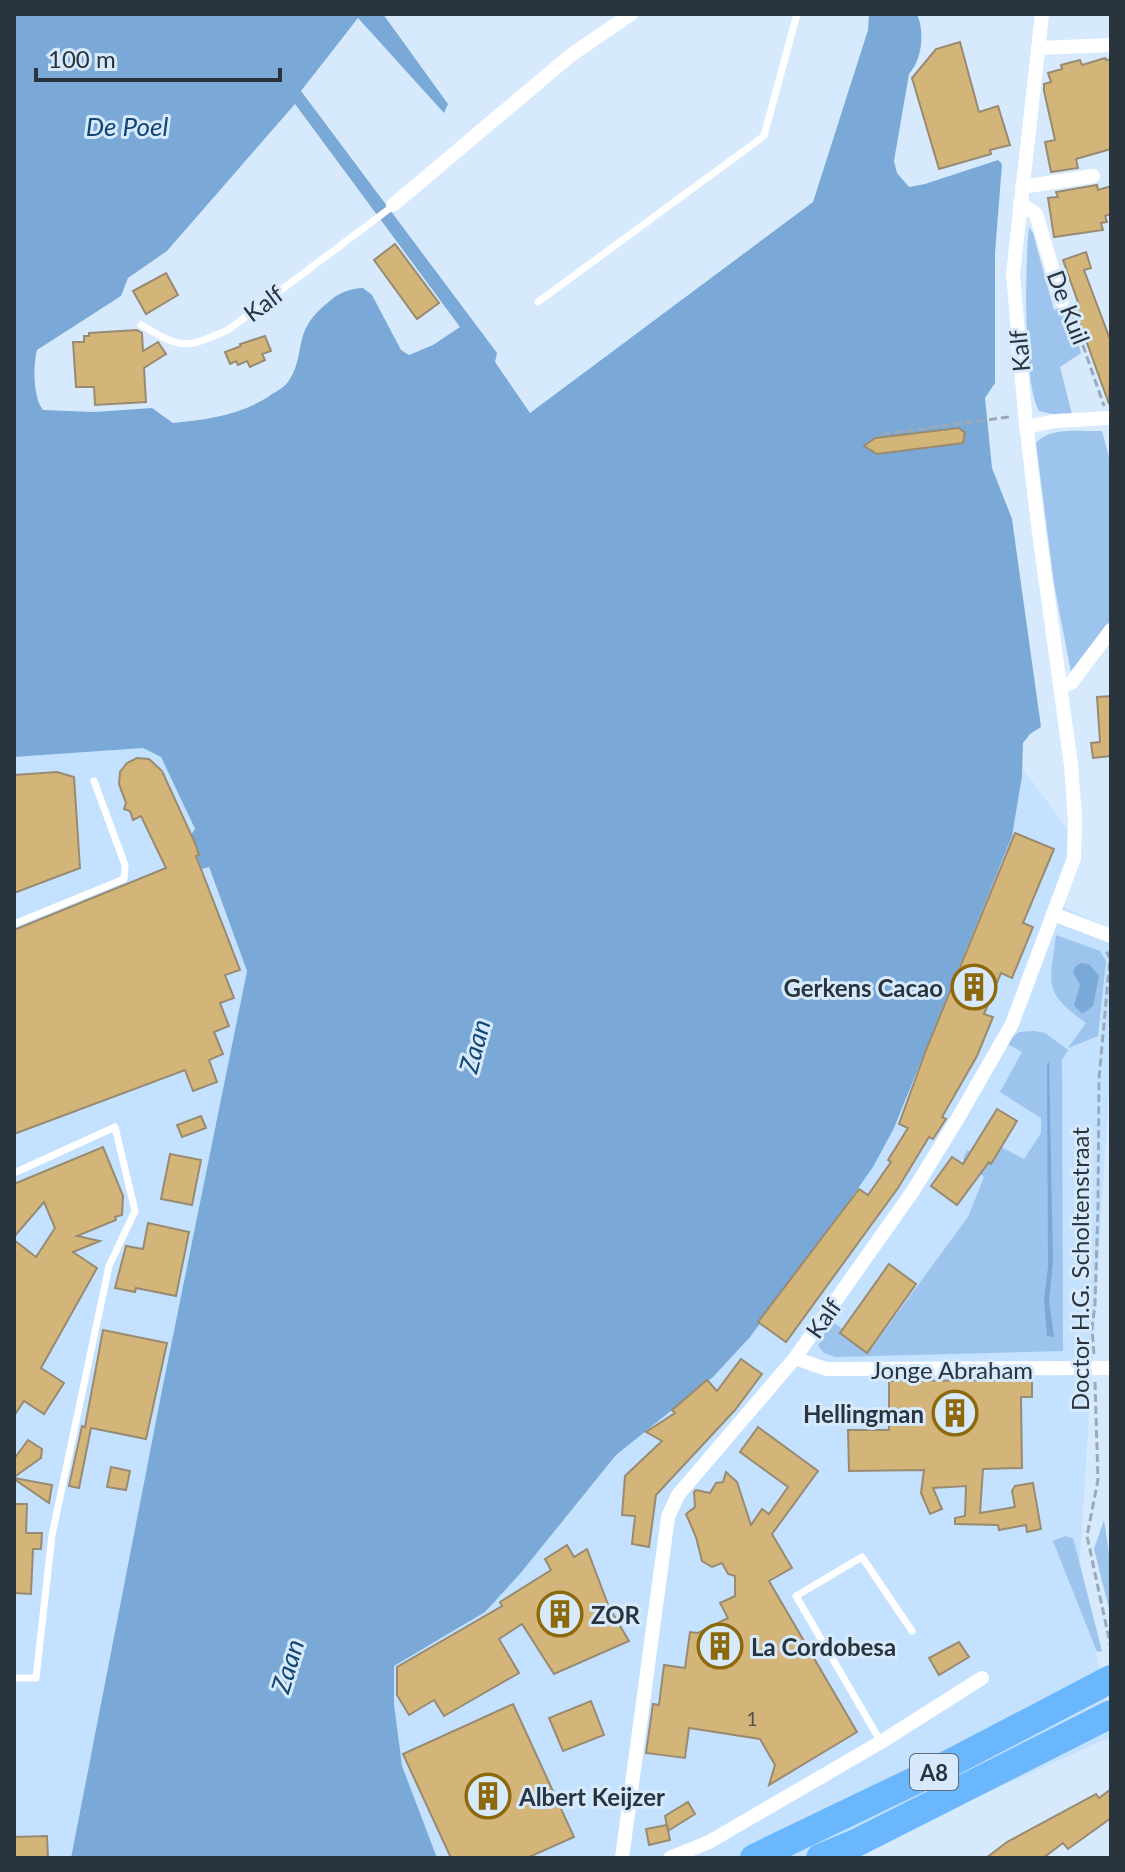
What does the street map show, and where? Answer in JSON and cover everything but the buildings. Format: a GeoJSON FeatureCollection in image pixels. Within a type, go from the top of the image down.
{"type":"FeatureCollection","features":[{"type":"Feature","properties":{"kind":"highway","name":"A8"},"geometry":{"type":"LineString","coordinates":[[754,1858],[937,1770],[1111,1679]]}},
{"type":"Feature","properties":{"kind":"highway","name":"A8"},"geometry":{"type":"LineString","coordinates":[[820,1858],[856,1843],[1111,1714]]}},
{"type":"Feature","properties":{"kind":"street"},"geometry":{"type":"LineString","coordinates":[[393,205],[571,55],[631,14]]}},
{"type":"Feature","properties":{"kind":"street","name":"Kalf"},"geometry":{"type":"LineString","coordinates":[[622,1858],[668,1517],[678,1495],[795,1358],[913,1191],[958,1118],[1012,1024],[1074,858],[1073,792],[1026,421],[1013,274],[1042,14]]}},
{"type":"Feature","properties":{"kind":"street"},"geometry":{"type":"LineString","coordinates":[[1038,48],[1111,45]]}},
{"type":"Feature","properties":{"kind":"street"},"geometry":{"type":"LineString","coordinates":[[1022,187],[1093,176]]}},
{"type":"Feature","properties":{"kind":"street","name":"De Kuil"},"geometry":{"type":"LineString","coordinates":[[1020,203],[1036,214],[1062,301]]}},
{"type":"Feature","properties":{"kind":"street"},"geometry":{"type":"LineString","coordinates":[[1026,421],[1109,418]]}},
{"type":"Feature","properties":{"kind":"street"},"geometry":{"type":"LineString","coordinates":[[1061,686],[1071,683],[1111,630]]}},
{"type":"Feature","properties":{"kind":"street"},"geometry":{"type":"LineString","coordinates":[[1053,914],[1106,942]]}},
{"type":"Feature","properties":{"kind":"street","name":"Jonge Abraham"},"geometry":{"type":"LineString","coordinates":[[795,1358],[826,1369],[1111,1368]]}},
{"type":"Feature","properties":{"kind":"street"},"geometry":{"type":"LineString","coordinates":[[670,1858],[709,1842],[881,1742],[982,1678]]}},
{"type":"Feature","properties":{"kind":"lane"},"geometry":{"type":"LineString","coordinates":[[538,302],[764,136],[797,14]]}},
{"type":"Feature","properties":{"kind":"lane","name":"Kalf"},"geometry":{"type":"LineString","coordinates":[[141,325],[184,346],[228,330],[393,205]]}},
{"type":"Feature","properties":{"kind":"lane"},"geometry":{"type":"LineString","coordinates":[[14,924],[124,879],[125,865],[94,781]]}},
{"type":"Feature","properties":{"kind":"lane"},"geometry":{"type":"LineString","coordinates":[[14,1173],[115,1127],[135,1211],[105,1281],[52,1535],[36,1678],[14,1678]]}},
{"type":"Feature","properties":{"kind":"lane"},"geometry":{"type":"LineString","coordinates":[[881,1742],[796,1596],[862,1557],[912,1631]]}},
{"type":"Feature","properties":{"kind":"path","name":"De Kuil"},"geometry":{"type":"LineString","coordinates":[[1062,301],[1069,304],[1109,418]]}},
{"type":"Feature","properties":{"kind":"path"},"geometry":{"type":"LineString","coordinates":[[882,434],[1026,421]]}},
{"type":"Feature","properties":{"kind":"path","name":"Doctor H.G. Scholtenstraat"},"geometry":{"type":"LineString","coordinates":[[1106,942],[1110,958],[1099,1079],[1098,1206],[1092,1328],[1098,1480],[1087,1536],[1111,1648]]}},
{"type":"Feature","properties":{"kind":"shaded area"},"geometry":{"type":"Polygon","coordinates":[[[1029,227],[1054,310],[1068,305],[1081,353],[1060,367],[1072,414],[1039,411],[1034,397],[1026,322],[1029,227]]]}},
{"type":"Feature","properties":{"kind":"shaded area"},"geometry":{"type":"Polygon","coordinates":[[[1102,431],[1111,465],[1111,618],[1099,642],[1072,677],[1054,584],[1036,443],[1057,432],[1102,431]]]}},
{"type":"Feature","properties":{"kind":"shaded area"},"geometry":{"type":"Polygon","coordinates":[[[143,748],[161,757],[195,830],[203,869],[208,867],[247,971],[71,1858],[48,1858],[46,1836],[14,1837],[14,757],[143,748]]]}},
{"type":"Feature","properties":{"kind":"shaded area"},"geometry":{"type":"Polygon","coordinates":[[[1024,770],[1068,830],[1065,907],[1111,930],[1111,1058],[1080,1560],[1106,1708],[1111,1713],[1111,1737],[841,1858],[413,1858],[331,1693],[612,1429],[1024,770]]]}},
{"type":"Feature","properties":{"kind":"shaded area"},"geometry":{"type":"Polygon","coordinates":[[[1056,935],[1100,951],[1106,961],[1098,1036],[1068,1048],[1086,1023],[1062,1003],[1052,986],[1056,935]]]}},
{"type":"Feature","properties":{"kind":"shaded area"},"geometry":{"type":"Polygon","coordinates":[[[1019,1032],[1045,1033],[1068,1050],[1062,1060],[1063,1351],[835,1357],[824,1353],[818,1346],[831,1321],[871,1349],[968,1217],[984,1177],[963,1159],[967,1150],[991,1163],[1001,1147],[1024,1159],[1041,1133],[1041,1118],[1000,1092],[1022,1052],[1006,1043],[1019,1032]]]}},
{"type":"Feature","properties":{"kind":"shaded area"},"geometry":{"type":"Polygon","coordinates":[[[1104,1520],[1111,1566],[1111,1617],[1094,1549],[1104,1520]]]}},
{"type":"Feature","properties":{"kind":"shaded area"},"geometry":{"type":"Polygon","coordinates":[[[1065,1536],[1073,1538],[1102,1651],[1097,1652],[1053,1541],[1065,1536]]]}},
{"type":"Feature","properties":{"kind":"water"},"geometry":{"type":"Polygon","coordinates":[[[14,14],[383,14],[448,104],[444,113],[358,18],[301,91],[497,353],[495,362],[530,413],[813,202],[868,30],[869,14],[917,14],[921,46],[909,74],[894,161],[897,173],[909,187],[998,160],[1002,164],[995,253],[995,383],[985,398],[992,468],[1012,519],[1041,727],[1023,743],[1022,776],[1012,836],[894,1128],[873,1167],[750,1337],[713,1377],[616,1455],[519,1575],[485,1612],[394,1666],[394,1704],[402,1766],[437,1858],[71,1858],[247,971],[209,867],[202,869],[190,836],[195,829],[161,757],[143,748],[14,757],[14,14]],[[295,104],[167,251],[128,278],[121,296],[37,350],[36,390],[43,410],[94,412],[152,408],[173,423],[198,420],[245,409],[284,387],[294,372],[303,335],[314,315],[329,301],[347,291],[363,288],[372,295],[401,350],[409,355],[433,345],[460,327],[295,104]]]}},
{"type":"Feature","properties":{"kind":"water"},"geometry":{"type":"Polygon","coordinates":[[[1081,963],[1089,964],[1099,976],[1093,1006],[1082,1014],[1074,1005],[1080,985],[1073,972],[1081,963]]]}},
{"type":"Feature","properties":{"kind":"water"},"geometry":{"type":"Polygon","coordinates":[[[1049,1062],[1053,1262],[1049,1301],[1054,1337],[1047,1336],[1044,1301],[1048,1267],[1049,1062]]]}},
{"type":"Feature","properties":{"kind":"place","name":"Gerkens Cacao"},"geometry":{"type":"Point","coordinates":[974,987]}},
{"type":"Feature","properties":{"kind":"place","name":"Hellingman"},"geometry":{"type":"Point","coordinates":[955,1413]}},
{"type":"Feature","properties":{"kind":"place","name":"ZOR"},"geometry":{"type":"Point","coordinates":[560,1614]}},
{"type":"Feature","properties":{"kind":"place","name":"La Cordobesa"},"geometry":{"type":"Point","coordinates":[720,1646]}},
{"type":"Feature","properties":{"kind":"place","name":"Albert Keijzer"},"geometry":{"type":"Point","coordinates":[488,1796]}},
{"type":"Feature","properties":{"kind":"water label","name":"De Poel"},"geometry":{"type":"Point","coordinates":[127,126]}},
{"type":"Feature","properties":{"kind":"water label","name":"Zaan"},"geometry":{"type":"Point","coordinates":[474,1046]}},
{"type":"Feature","properties":{"kind":"water label","name":"Zaan"},"geometry":{"type":"Point","coordinates":[287,1666]}}]}
